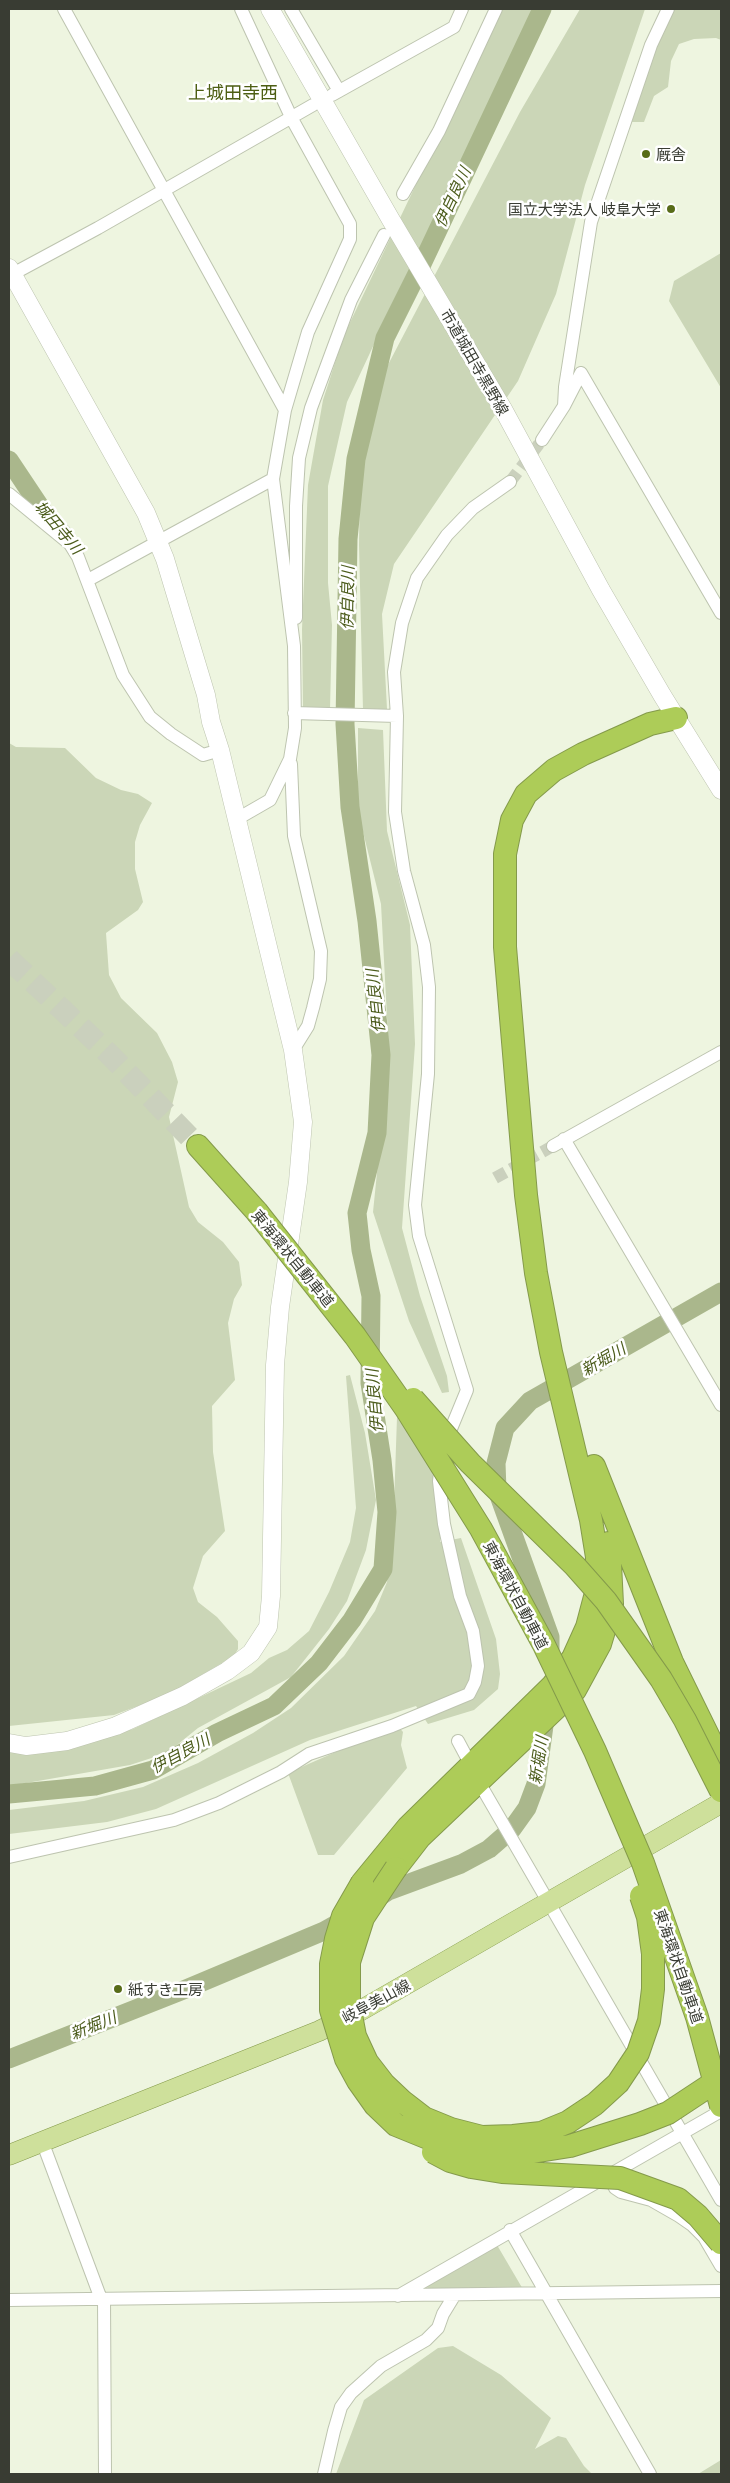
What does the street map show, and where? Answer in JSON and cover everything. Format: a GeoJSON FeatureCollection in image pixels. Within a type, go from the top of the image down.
{"type":"FeatureCollection","features":[{"type":"Feature","properties":{"kind":"highway"},"geometry":{"type":"LineString","coordinates":[[574,1698],[648,1916],[653,1954],[653,1989],[648,2021],[638,2053],[618,2083],[595,2104],[568,2122],[540,2133],[482,2137],[451,2129],[424,2118],[396,2096],[368,2062],[355,2036],[349,2005],[349,1962],[363,1918],[396,1868],[420,1837],[504,1747],[573,1658],[587,1627],[596,1593],[596,1557],[591,1520],[558,1350],[536,1273],[526,1195],[505,947],[505,854],[512,820],[526,794],[554,770],[583,754],[650,724],[676,718]]}},
{"type":"Feature","properties":{"kind":"highway","name":"東海環状自動車道"},"geometry":{"type":"LineString","coordinates":[[198,1146],[257,1212],[355,1336],[406,1409],[481,1529],[574,1698],[662,1915],[697,2017],[721,2106]]}},
{"type":"Feature","properties":{"kind":"highway"},"geometry":{"type":"LineString","coordinates":[[355,1336],[470,1463],[575,1566],[606,1601],[661,1679],[685,1720],[721,1791]]}},
{"type":"Feature","properties":{"kind":"highway"},"geometry":{"type":"LineString","coordinates":[[570,1404],[672,1662],[721,1762]]}},
{"type":"Feature","properties":{"kind":"highway"},"geometry":{"type":"LineString","coordinates":[[594,1466],[611,1551],[612,1604],[600,1644],[574,1698],[504,1747],[408,1827],[362,1883],[343,1916],[336,1939],[331,1964],[331,2010],[346,2059],[358,2081],[375,2106],[421,2145],[450,2161],[471,2167],[502,2172],[620,2178],[645,2186],[678,2199],[698,2216],[721,2243]]}},
{"type":"Feature","properties":{"kind":"highway"},"geometry":{"type":"LineString","coordinates":[[396,2124],[428,2138],[468,2150],[526,2154],[588,2141],[640,2124],[668,2113],[721,2078]]}},
{"type":"Feature","properties":{"kind":"main road","name":"岐阜美山線"},"geometry":{"type":"LineString","coordinates":[[9,2155],[319,2031],[379,2001],[721,1803]]}},
{"type":"Feature","properties":{"kind":"street"},"geometry":{"type":"LineString","coordinates":[[64,9],[285,410]]}},
{"type":"Feature","properties":{"kind":"street"},"geometry":{"type":"LineString","coordinates":[[241,9],[292,119],[350,224],[350,239],[308,332],[285,410],[273,479],[294,646],[299,713],[290,759],[294,836],[320,950],[320,979],[313,1008],[308,1026],[293,1050]]}},
{"type":"Feature","properties":{"kind":"street","name":"市道城田寺黒野線"},"geometry":{"type":"LineString","coordinates":[[270,9],[387,227],[503,409],[601,590],[676,718],[721,790]]}},
{"type":"Feature","properties":{"kind":"street"},"geometry":{"type":"LineString","coordinates":[[291,9],[336,93],[454,27],[458,12]]}},
{"type":"Feature","properties":{"kind":"street"},"geometry":{"type":"LineString","coordinates":[[403,194],[439,131],[496,9]]}},
{"type":"Feature","properties":{"kind":"street"},"geometry":{"type":"LineString","coordinates":[[564,406],[565,387],[591,222],[651,45],[668,9]]}},
{"type":"Feature","properties":{"kind":"street"},"geometry":{"type":"LineString","coordinates":[[9,1743],[26,1746],[67,1741],[116,1726],[183,1696],[227,1671],[251,1652],[268,1627],[272,1596],[274,1365],[280,1307],[298,1182],[302,1122],[293,1050],[220,750],[184,617],[158,540],[10,273],[165,190],[292,119],[313,105]]}},
{"type":"Feature","properties":{"kind":"street"},"geometry":{"type":"LineString","coordinates":[[294,646],[296,623],[296,506],[299,458],[311,408],[329,356],[352,300],[387,227]]}},
{"type":"Feature","properties":{"kind":"street"},"geometry":{"type":"LineString","coordinates":[[542,440],[564,406],[581,373],[721,613]]}},
{"type":"Feature","properties":{"kind":"street"},"geometry":{"type":"LineString","coordinates":[[88,580],[158,540],[273,479]]}},
{"type":"Feature","properties":{"kind":"street"},"geometry":{"type":"LineString","coordinates":[[9,1857],[174,1820],[219,1804],[281,1772],[309,1754],[392,1726],[469,1694],[475,1682],[478,1666],[473,1631],[460,1596],[444,1524],[439,1481],[445,1444],[467,1390],[419,1236],[414,1205],[428,1074],[429,987],[424,945],[404,871],[395,812],[392,716],[394,672],[402,623],[417,578],[447,535],[473,508],[510,482]]}},
{"type":"Feature","properties":{"kind":"street"},"geometry":{"type":"LineString","coordinates":[[9,494],[70,544],[88,580],[97,610],[123,675],[146,711],[171,734],[203,755],[220,750]]}},
{"type":"Feature","properties":{"kind":"street"},"geometry":{"type":"LineString","coordinates":[[299,713],[392,716]]}},
{"type":"Feature","properties":{"kind":"street"},"geometry":{"type":"LineString","coordinates":[[236,819],[270,800],[290,759]]}},
{"type":"Feature","properties":{"kind":"street"},"geometry":{"type":"LineString","coordinates":[[552,1146],[721,1052]]}},
{"type":"Feature","properties":{"kind":"street"},"geometry":{"type":"LineString","coordinates":[[564,1139],[721,1405]]}},
{"type":"Feature","properties":{"kind":"street"},"geometry":{"type":"LineString","coordinates":[[458,1741],[466,1756]]}},
{"type":"Feature","properties":{"kind":"street"},"geometry":{"type":"LineString","coordinates":[[484,1791],[721,2200]]}},
{"type":"Feature","properties":{"kind":"street"},"geometry":{"type":"LineString","coordinates":[[398,2296],[510,2230],[721,2111]]}},
{"type":"Feature","properties":{"kind":"street"},"geometry":{"type":"LineString","coordinates":[[42,2141],[102,2299],[105,2474]]}},
{"type":"Feature","properties":{"kind":"street"},"geometry":{"type":"LineString","coordinates":[[608,2176],[615,2188],[621,2192],[651,2200],[692,2225],[704,2237],[721,2266]]}},
{"type":"Feature","properties":{"kind":"street"},"geometry":{"type":"LineString","coordinates":[[510,2230],[650,2474]]}},
{"type":"Feature","properties":{"kind":"street"},"geometry":{"type":"LineString","coordinates":[[9,2300],[548,2295],[721,2291]]}},
{"type":"Feature","properties":{"kind":"street"},"geometry":{"type":"LineString","coordinates":[[324,2474],[341,2407],[351,2393],[381,2366],[426,2340],[438,2328],[443,2314],[454,2296]]}},
{"type":"Feature","properties":{"kind":"green space"},"geometry":{"type":"Polygon","coordinates":[[[500,9],[541,9],[391,308],[347,402],[328,486],[328,583],[332,625],[330,709],[303,710],[302,629],[308,485],[323,400],[344,335],[500,9]]]}},
{"type":"Feature","properties":{"kind":"green space"},"geometry":{"type":"Polygon","coordinates":[[[580,9],[645,9],[585,185],[556,294],[518,381],[394,564],[382,614],[387,709],[363,710],[359,545],[360,477],[379,382],[520,112],[580,9]]]}},
{"type":"Feature","properties":{"kind":"green space"},"geometry":{"type":"Polygon","coordinates":[[[670,9],[721,9],[721,40],[716,38],[694,39],[679,44],[671,61],[668,87],[654,96],[644,122],[632,122],[638,95],[670,9]]]}},
{"type":"Feature","properties":{"kind":"green space"},"geometry":{"type":"Polygon","coordinates":[[[721,253],[721,388],[669,301],[674,281],[721,253]]]}},
{"type":"Feature","properties":{"kind":"green space"},"geometry":{"type":"Polygon","coordinates":[[[358,728],[383,730],[387,831],[410,925],[415,1044],[402,1228],[420,1296],[447,1376],[449,1392],[442,1393],[409,1321],[373,1212],[389,1055],[381,904],[358,812],[358,728]]]}},
{"type":"Feature","properties":{"kind":"green space"},"geometry":{"type":"Polygon","coordinates":[[[9,743],[16,747],[65,748],[96,778],[121,790],[138,794],[152,803],[140,825],[135,842],[135,869],[143,902],[138,910],[106,933],[109,975],[121,998],[157,1033],[172,1062],[178,1082],[169,1117],[189,1207],[198,1222],[223,1242],[239,1262],[242,1285],[234,1299],[228,1323],[235,1380],[212,1406],[213,1452],[225,1531],[203,1556],[193,1588],[198,1602],[217,1617],[238,1641],[238,1649],[234,1656],[167,1695],[114,1715],[9,1726],[9,743]]]}},
{"type":"Feature","properties":{"kind":"green space"},"geometry":{"type":"Polygon","coordinates":[[[350,1375],[365,1433],[376,1500],[366,1550],[347,1601],[329,1629],[291,1677],[198,1728],[167,1753],[130,1765],[9,1786],[9,1751],[86,1744],[133,1729],[251,1673],[269,1658],[287,1650],[309,1631],[329,1592],[350,1542],[356,1508],[346,1376],[350,1375]]]}},
{"type":"Feature","properties":{"kind":"green space"},"geometry":{"type":"Polygon","coordinates":[[[397,1417],[432,1469],[440,1524],[440,1542],[461,1538],[496,1639],[500,1674],[498,1689],[474,1710],[428,1724],[416,1706],[310,1740],[156,1809],[107,1822],[9,1834],[9,1810],[84,1801],[143,1787],[198,1763],[253,1733],[291,1708],[344,1656],[375,1611],[387,1582],[393,1534],[397,1417]]]}},
{"type":"Feature","properties":{"kind":"green space"},"geometry":{"type":"Polygon","coordinates":[[[397,1725],[403,1732],[401,1745],[407,1768],[334,1855],[318,1855],[288,1773],[397,1725]]]}},
{"type":"Feature","properties":{"kind":"green space"},"geometry":{"type":"Polygon","coordinates":[[[497,2245],[524,2291],[430,2293],[426,2285],[497,2245]]]}},
{"type":"Feature","properties":{"kind":"green space"},"geometry":{"type":"Polygon","coordinates":[[[453,2346],[501,2375],[551,2418],[535,2449],[558,2436],[566,2438],[584,2466],[592,2474],[336,2474],[364,2400],[438,2348],[453,2346]]]}},
{"type":"Feature","properties":{"kind":"green space"},"geometry":{"type":"Polygon","coordinates":[[[721,2460],[721,2474],[698,2474],[721,2460]]]}},
{"type":"Feature","properties":{"kind":"waterway","name":"伊自良川"},"geometry":{"type":"LineString","coordinates":[[9,1794],[95,1786],[153,1770],[217,1733],[274,1706],[319,1663],[352,1620],[383,1569],[387,1512],[382,1460],[370,1383],[371,1296],[361,1250],[357,1213],[377,1133],[381,1055],[367,921],[350,807],[345,724],[348,539],[356,459],[385,338],[542,9]]}},
{"type":"Feature","properties":{"kind":"waterway","name":"城田寺川"},"geometry":{"type":"LineString","coordinates":[[9,460],[49,520],[63,534]]}},
{"type":"Feature","properties":{"kind":"waterway","name":"新堀川"},"geometry":{"type":"LineString","coordinates":[[550,1649],[550,1637],[497,1490],[496,1463],[505,1428],[530,1401],[721,1292]]}},
{"type":"Feature","properties":{"kind":"waterway","name":"新堀川"},"geometry":{"type":"LineString","coordinates":[[376,1899],[388,1891],[461,1864],[489,1849],[512,1829],[527,1808],[536,1784],[546,1711]]}},
{"type":"Feature","properties":{"kind":"waterway","name":"新堀川"},"geometry":{"type":"LineString","coordinates":[[9,2059],[181,1991],[324,1931],[349,1917]]}},
{"type":"Feature","properties":{"kind":"tunnel"},"geometry":{"type":"LineString","coordinates":[[510,482],[542,440]]}},
{"type":"Feature","properties":{"kind":"tunnel"},"geometry":{"type":"LineString","coordinates":[[9,959],[109,1054],[198,1146]]}},
{"type":"Feature","properties":{"kind":"tunnel"},"geometry":{"type":"LineString","coordinates":[[495,1178],[553,1146]]}},
{"type":"Feature","properties":{"kind":"place","name":"厩舎"},"geometry":{"type":"Point","coordinates":[646,154]}},
{"type":"Feature","properties":{"kind":"place","name":"国立大学法人 岐阜大学"},"geometry":{"type":"Point","coordinates":[671,209]}},
{"type":"Feature","properties":{"kind":"place","name":"紙すき工房"},"geometry":{"type":"Point","coordinates":[118,1989]}},
{"type":"Feature","properties":{"kind":"district","name":"上城田寺西"},"geometry":{"type":"Point","coordinates":[233,92]}}]}
